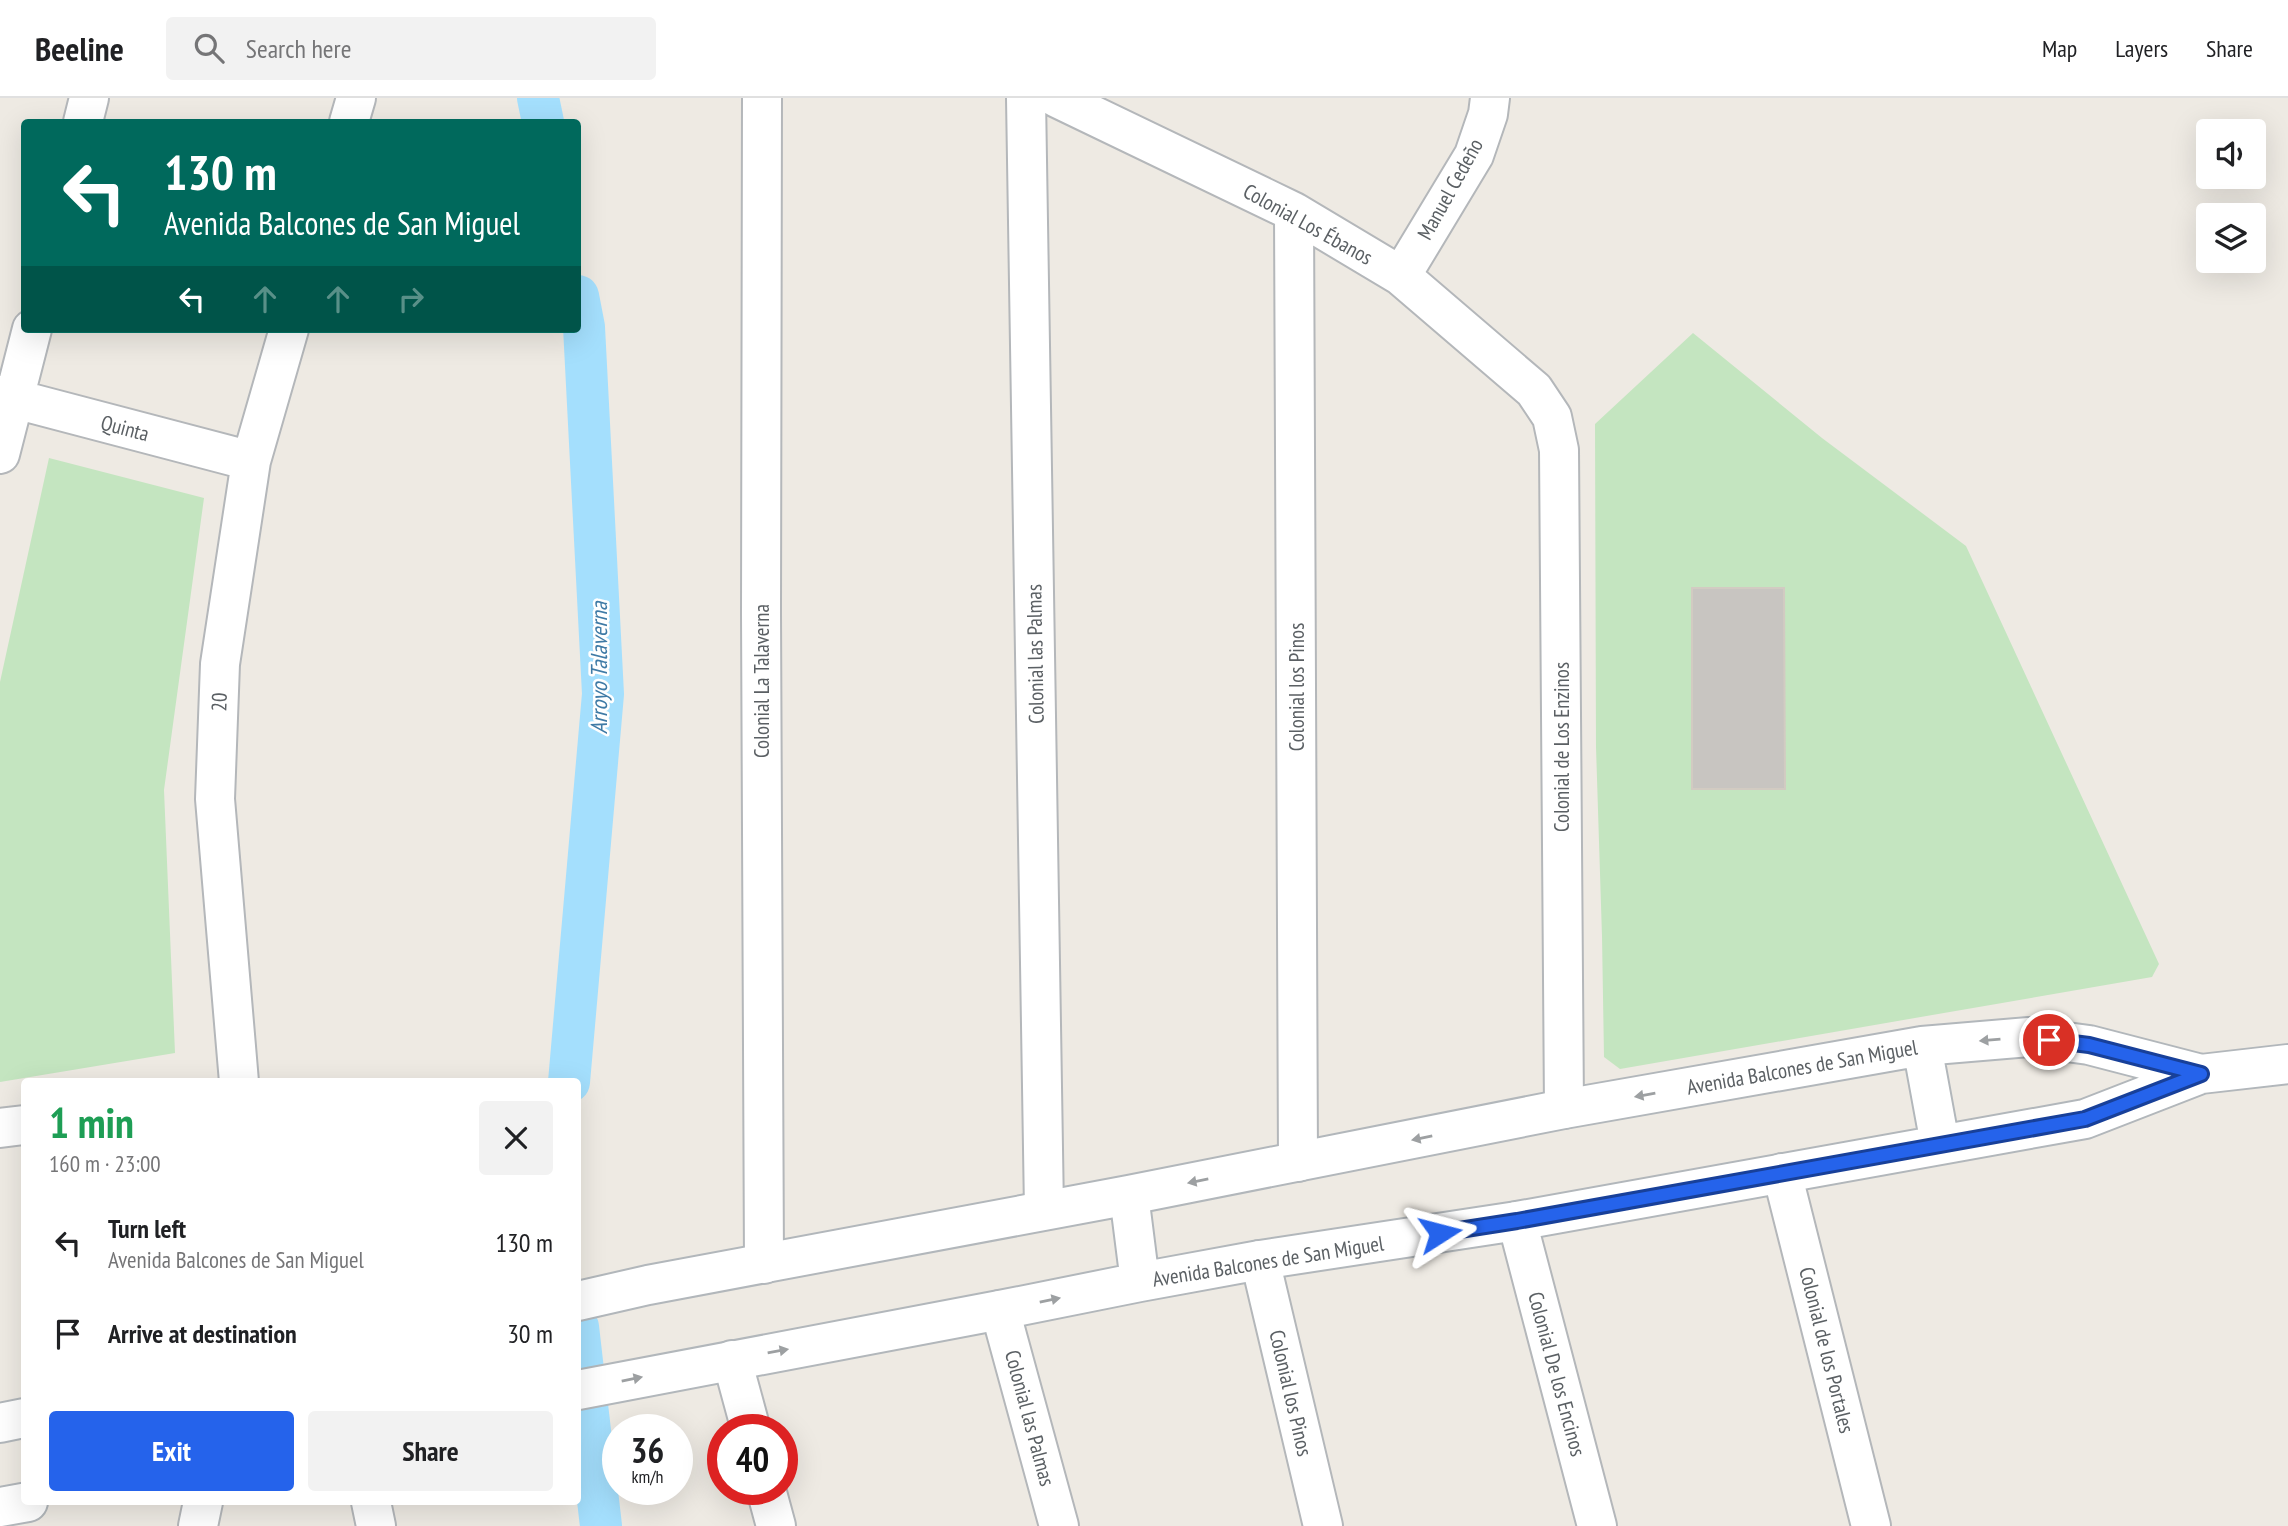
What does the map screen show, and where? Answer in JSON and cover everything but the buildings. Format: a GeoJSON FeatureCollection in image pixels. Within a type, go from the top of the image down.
{"type":"FeatureCollection","features":[{"type":"Feature","properties":{"kind":"street"},"geometry":{"type":"LineString","coordinates":[[84,119],[89,98]]}},
{"type":"Feature","properties":{"kind":"street"},"geometry":{"type":"LineString","coordinates":[[350,119],[356,98]]}},
{"type":"Feature","properties":{"kind":"street","name":"Colonial La Talaverna"},"geometry":{"type":"LineString","coordinates":[[762,98],[764,1264]]}},
{"type":"Feature","properties":{"kind":"street","name":"Colonial las Palmas"},"geometry":{"type":"LineString","coordinates":[[1026,98],[1044,1210]]}},
{"type":"Feature","properties":{"kind":"street","name":"Colonial Los Ébanos"},"geometry":{"type":"LineString","coordinates":[[1057,98],[1294,212],[1401,276],[1534,390]]}},
{"type":"Feature","properties":{"kind":"street","name":"Manuel Cedeño"},"geometry":{"type":"LineString","coordinates":[[1401,276],[1474,155],[1480,103]]}},
{"type":"Feature","properties":{"kind":"street","name":"Colonial los Pinos"},"geometry":{"type":"LineString","coordinates":[[1294,212],[1298,1162]]}},
{"type":"Feature","properties":{"kind":"street"},"geometry":{"type":"LineString","coordinates":[[0,454],[7,397],[31,333]]}},
{"type":"Feature","properties":{"kind":"street","name":"20"},"geometry":{"type":"LineString","coordinates":[[239,1078],[215,799],[220,664],[251,461],[288,333]]}},
{"type":"Feature","properties":{"kind":"street","name":"Colonial de Los Enzinos"},"geometry":{"type":"LineString","coordinates":[[1534,390],[1552,417],[1559,450],[1564,1109]]}},
{"type":"Feature","properties":{"kind":"street","name":"Quinta"},"geometry":{"type":"LineString","coordinates":[[7,397],[251,461]]}},
{"type":"Feature","properties":{"kind":"street","name":"Avenida Balcones de San Miguel"},"geometry":{"type":"LineString","coordinates":[[581,1300],[648,1285],[1129,1195],[1564,1109],[1922,1046],[2029,1037],[2089,1045],[2201,1074]]}},
{"type":"Feature","properties":{"kind":"street"},"geometry":{"type":"LineString","coordinates":[[1922,1046],[1940,1144]]}},
{"type":"Feature","properties":{"kind":"street","name":"Avenida Balcones de San Miguel"},"geometry":{"type":"LineString","coordinates":[[581,1389],[1140,1282],[1517,1221],[2085,1119],[2201,1074],[2288,1064]]}},
{"type":"Feature","properties":{"kind":"street"},"geometry":{"type":"LineString","coordinates":[[0,1128],[21,1125]]}},
{"type":"Feature","properties":{"kind":"street","name":"Colonial de los Portales"},"geometry":{"type":"LineString","coordinates":[[1782,1174],[1871,1526]]}},
{"type":"Feature","properties":{"kind":"street"},"geometry":{"type":"LineString","coordinates":[[1129,1195],[1140,1282]]}},
{"type":"Feature","properties":{"kind":"street","name":"Colonial De los Encinos"},"geometry":{"type":"LineString","coordinates":[[1517,1221],[1597,1526]]}},
{"type":"Feature","properties":{"kind":"street","name":"Colonial los Pinos"},"geometry":{"type":"LineString","coordinates":[[1260,1261],[1323,1526]]}},
{"type":"Feature","properties":{"kind":"street","name":"Colonial las Palmas"},"geometry":{"type":"LineString","coordinates":[[1000,1310],[1059,1526]]}},
{"type":"Feature","properties":{"kind":"street"},"geometry":{"type":"LineString","coordinates":[[732,1360],[747,1414]]}},
{"type":"Feature","properties":{"kind":"street"},"geometry":{"type":"LineString","coordinates":[[0,1423],[21,1419]]}},
{"type":"Feature","properties":{"kind":"street"},"geometry":{"type":"LineString","coordinates":[[0,1507],[21,1503]]}},
{"type":"Feature","properties":{"kind":"street"},"geometry":{"type":"LineString","coordinates":[[198,1526],[202,1505]]}},
{"type":"Feature","properties":{"kind":"street"},"geometry":{"type":"LineString","coordinates":[[372,1505],[376,1526]]}},
{"type":"Feature","properties":{"kind":"street"},"geometry":{"type":"LineString","coordinates":[[770,1505],[776,1526]]}},
{"type":"Feature","properties":{"kind":"green space"},"geometry":{"type":"Polygon","coordinates":[[[1693,333],[1822,438],[1966,546],[2159,964],[2152,977],[1620,1069],[1604,1057],[1596,747],[1595,424],[1693,333]]]}},
{"type":"Feature","properties":{"kind":"green space"},"geometry":{"type":"Polygon","coordinates":[[[49,458],[204,498],[164,790],[175,1053],[0,1082],[0,682],[49,458]]]}},
{"type":"Feature","properties":{"kind":"waterway","name":"Arroyo Talaverna"},"geometry":{"type":"LineString","coordinates":[[538,98],[542,119]]}},
{"type":"Feature","properties":{"kind":"waterway","name":"Arroyo Talaverna"},"geometry":{"type":"LineString","coordinates":[[569,1078],[603,694],[584,327],[581,312]]}},
{"type":"Feature","properties":{"kind":"waterway","name":"Arroyo Talaverna"},"geometry":{"type":"LineString","coordinates":[[581,1353],[601,1526]]}},
{"type":"Feature","properties":{"kind":"route"},"geometry":{"type":"LineString","coordinates":[[1440,1233],[2085,1119],[2201,1074],[2089,1045],[2049,1040]]}}]}
